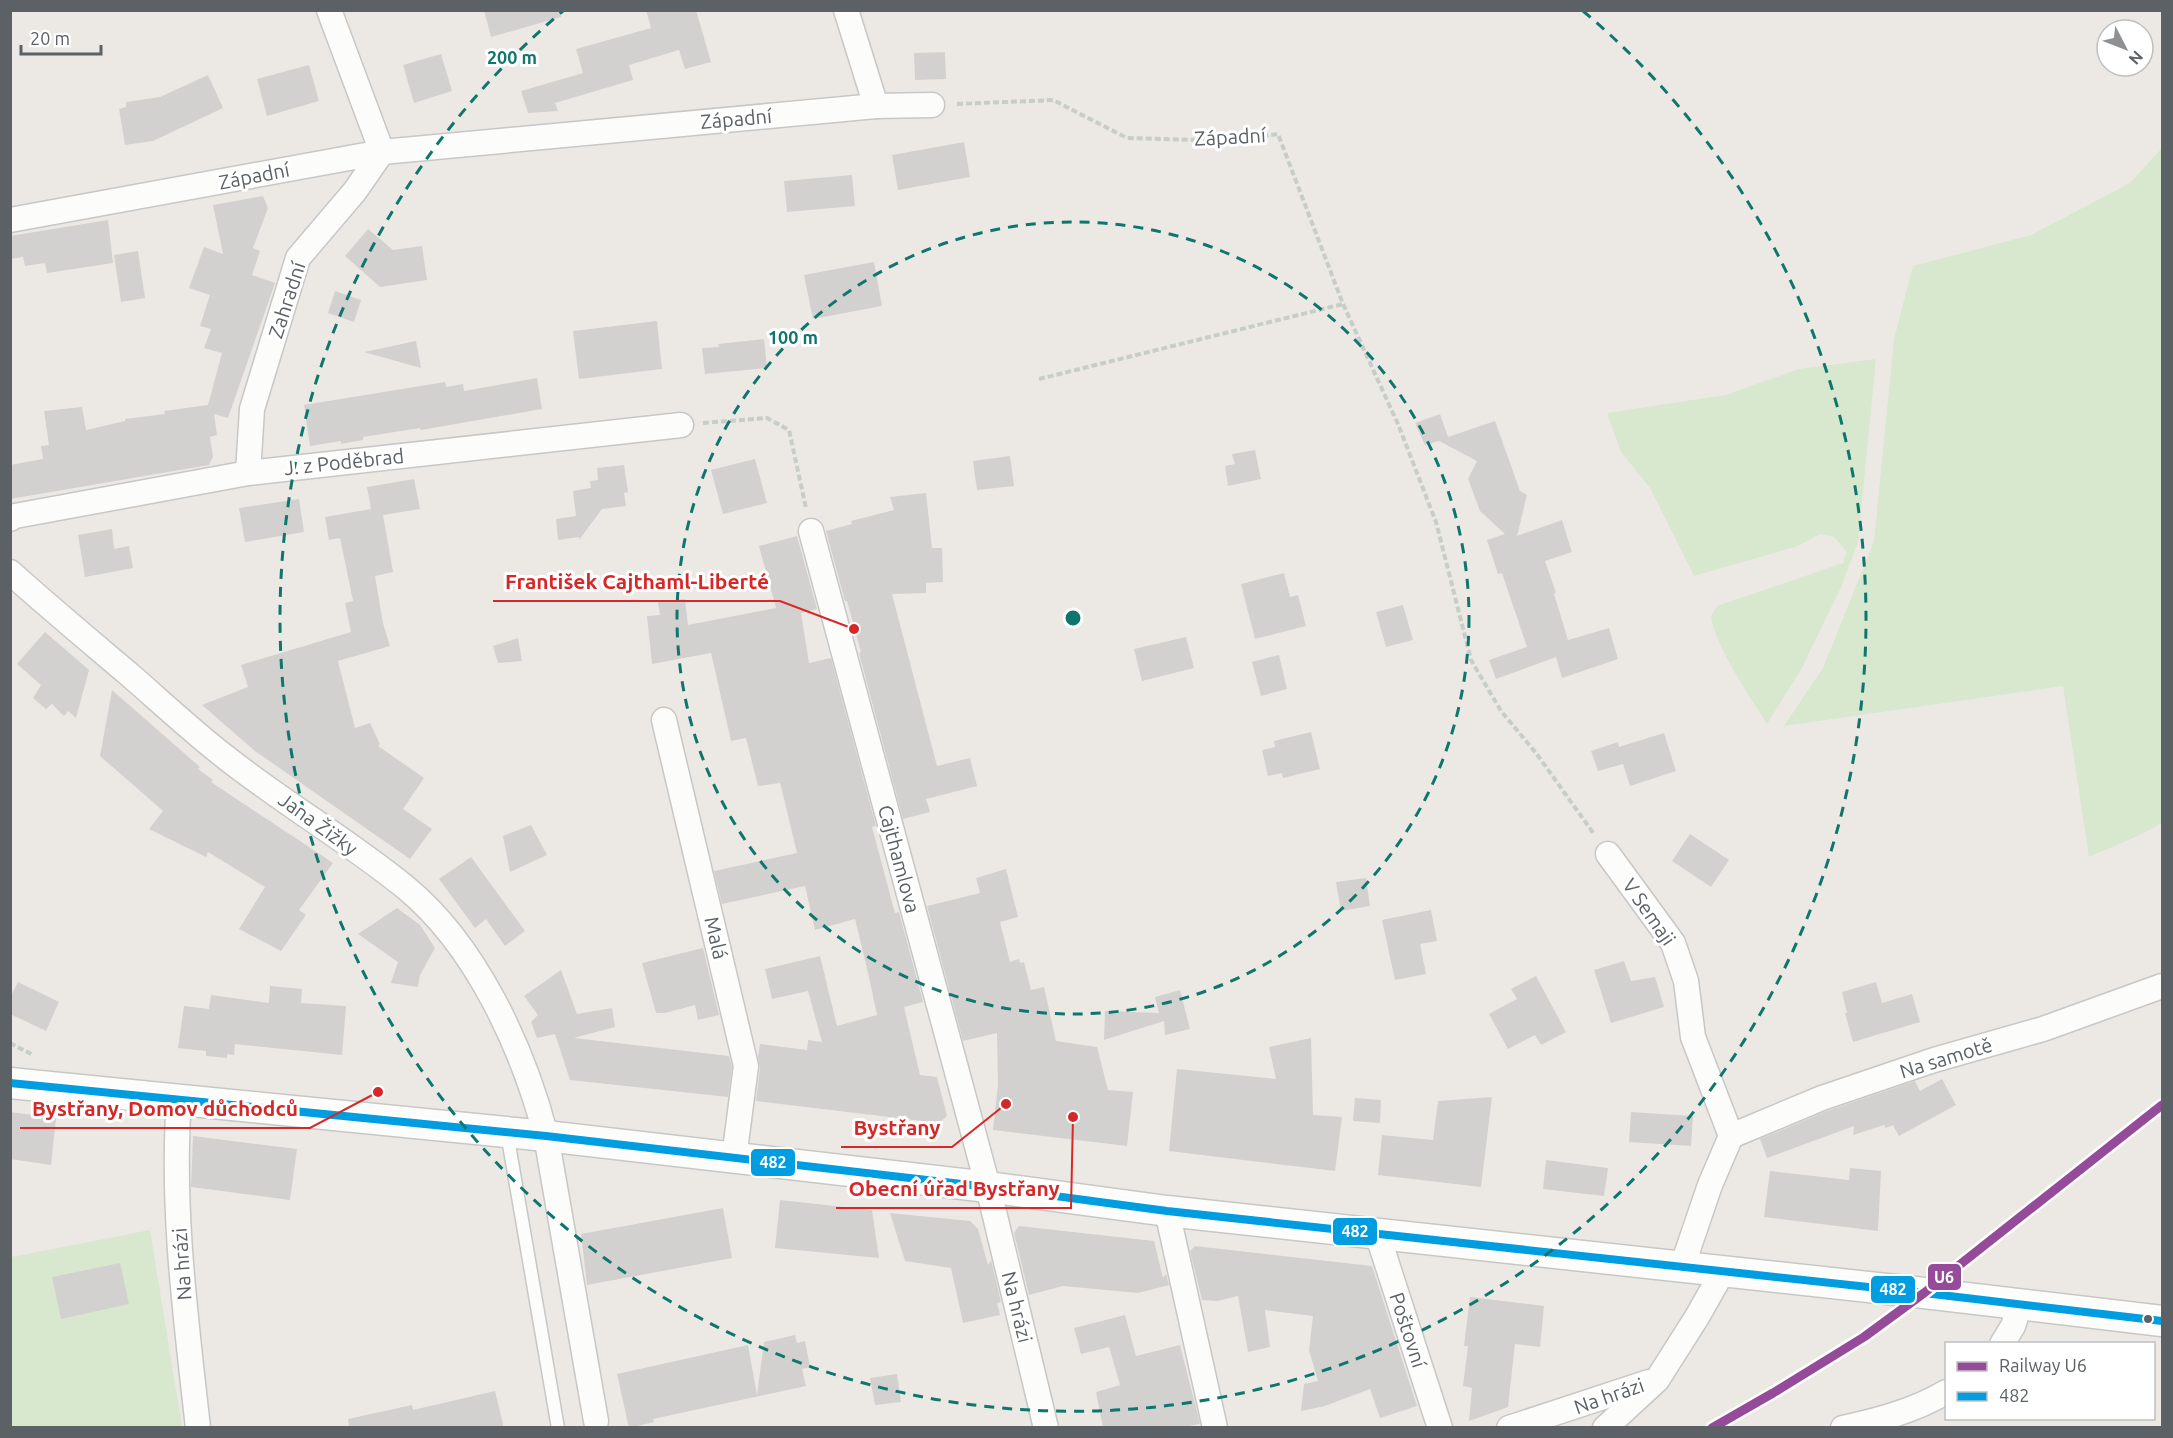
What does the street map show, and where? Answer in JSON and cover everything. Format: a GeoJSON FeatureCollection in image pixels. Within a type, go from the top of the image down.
{"type":"FeatureCollection","features":[{"type":"Feature","properties":{"kind":"street"},"geometry":{"type":"LineString","coordinates":[[329,10],[382,152]]}},
{"type":"Feature","properties":{"kind":"street"},"geometry":{"type":"LineString","coordinates":[[846,10],[876,106]]}},
{"type":"Feature","properties":{"kind":"street","name":"Západní"},"geometry":{"type":"LineString","coordinates":[[10,220],[382,152],[876,106],[932,105]]}},
{"type":"Feature","properties":{"kind":"street","name":"Zahradní"},"geometry":{"type":"LineString","coordinates":[[248,473],[252,409],[298,258],[355,191],[382,152]]}},
{"type":"Feature","properties":{"kind":"street","name":"J. z Poděbrad"},"geometry":{"type":"LineString","coordinates":[[10,519],[50,509],[248,473],[681,425]]}},
{"type":"Feature","properties":{"kind":"street","name":"Cajthamlova"},"geometry":{"type":"LineString","coordinates":[[811,531],[988,1187]]}},
{"type":"Feature","properties":{"kind":"street","name":"Jana Žižky"},"geometry":{"type":"LineString","coordinates":[[14,581],[225,757],[405,887],[437,917],[466,954],[525,1066],[546,1136],[596,1421]]}},
{"type":"Feature","properties":{"kind":"street","name":"Malá"},"geometry":{"type":"LineString","coordinates":[[664,720],[746,1066],[734,1158]]}},
{"type":"Feature","properties":{"kind":"street","name":"V Semaji"},"geometry":{"type":"LineString","coordinates":[[1608,854],[1673,943],[1686,981],[1693,1037],[1731,1136]]}},
{"type":"Feature","properties":{"kind":"street","name":"Na samotě"},"geometry":{"type":"LineString","coordinates":[[1731,1136],[1822,1098],[1934,1060],[2043,1029],[2163,986]]}},
{"type":"Feature","properties":{"kind":"street"},"geometry":{"type":"LineString","coordinates":[[10,1083],[507,1131],[988,1187],[1167,1211],[2163,1321]]}},
{"type":"Feature","properties":{"kind":"street","name":"Na hrázi"},"geometry":{"type":"LineString","coordinates":[[179,1099],[176,1163],[180,1251],[198,1428]]}},
{"type":"Feature","properties":{"kind":"street"},"geometry":{"type":"LineString","coordinates":[[1682,1267],[1710,1185],[1731,1136]]}},
{"type":"Feature","properties":{"kind":"street","name":"Na hrázi"},"geometry":{"type":"LineString","coordinates":[[988,1187],[1046,1428]]}},
{"type":"Feature","properties":{"kind":"street"},"geometry":{"type":"LineString","coordinates":[[1167,1211],[1215,1428]]}},
{"type":"Feature","properties":{"kind":"street","name":"Poštovní"},"geometry":{"type":"LineString","coordinates":[[1377,1233],[1440,1428]]}},
{"type":"Feature","properties":{"kind":"street","name":"Na hrázi"},"geometry":{"type":"LineString","coordinates":[[1509,1428],[1657,1380],[1723,1271]]}},
{"type":"Feature","properties":{"kind":"street"},"geometry":{"type":"LineString","coordinates":[[2003,1342],[2013,1326],[2020,1305]]}},
{"type":"Feature","properties":{"kind":"street"},"geometry":{"type":"LineString","coordinates":[[1605,1428],[1657,1380]]}},
{"type":"Feature","properties":{"kind":"street"},"geometry":{"type":"LineString","coordinates":[[1843,1428],[1886,1418],[1912,1409],[1945,1393]]}},
{"type":"Feature","properties":{"kind":"lane"},"geometry":{"type":"LineString","coordinates":[[507,1131],[558,1428]]}},
{"type":"Feature","properties":{"kind":"path","name":"Západní"},"geometry":{"type":"LineString","coordinates":[[932,105],[1053,100],[1127,138],[1229,141],[1278,134],[1342,304]]}},
{"type":"Feature","properties":{"kind":"path"},"geometry":{"type":"LineString","coordinates":[[1039,379],[1342,304],[1398,424],[1436,522],[1471,660],[1501,711],[1536,753],[1608,854]]}},
{"type":"Feature","properties":{"kind":"path"},"geometry":{"type":"LineString","coordinates":[[681,425],[767,418],[789,430],[811,531]]}},
{"type":"Feature","properties":{"kind":"path"},"geometry":{"type":"LineString","coordinates":[[10,1043],[33,1055]]}},
{"type":"Feature","properties":{"kind":"green space"},"geometry":{"type":"Polygon","coordinates":[[[2162,148],[2162,823],[2089,857],[2063,686],[1784,726],[1823,668],[1874,541],[1894,339],[1913,266],[2031,235],[2130,183],[2162,148]]]}},
{"type":"Feature","properties":{"kind":"green space"},"geometry":{"type":"Polygon","coordinates":[[[1876,359],[1858,542],[1841,587],[1802,668],[1767,724],[1726,656],[1711,616],[1717,606],[1843,563],[1847,552],[1834,537],[1820,534],[1798,546],[1694,576],[1650,488],[1621,452],[1607,413],[1725,395],[1799,369],[1876,359]]]}},
{"type":"Feature","properties":{"kind":"green space"},"geometry":{"type":"Polygon","coordinates":[[[150,1230],[182,1427],[11,1428],[11,1257],[150,1230]]]}},
{"type":"Feature","properties":{"kind":"building"},"geometry":{"type":"Polygon","coordinates":[[[484,10],[560,10],[561,17],[491,37],[484,10]]]}},
{"type":"Feature","properties":{"kind":"building"},"geometry":{"type":"Polygon","coordinates":[[[646,10],[696,10],[711,62],[685,69],[679,50],[629,65],[633,80],[555,103],[558,111],[528,113],[521,91],[583,73],[576,49],[651,28],[646,10]]]}},
{"type":"Feature","properties":{"kind":"building"},"geometry":{"type":"Polygon","coordinates":[[[945,52],[946,79],[915,80],[914,53],[945,52]]]}},
{"type":"Feature","properties":{"kind":"building"},"geometry":{"type":"Polygon","coordinates":[[[441,54],[452,91],[414,103],[403,65],[441,54]]]}},
{"type":"Feature","properties":{"kind":"building"},"geometry":{"type":"Polygon","coordinates":[[[309,65],[319,101],[267,116],[257,79],[309,65]]]}},
{"type":"Feature","properties":{"kind":"building"},"geometry":{"type":"Polygon","coordinates":[[[208,75],[223,108],[153,141],[125,145],[119,109],[126,107],[126,102],[160,97],[208,75]]]}},
{"type":"Feature","properties":{"kind":"building"},"geometry":{"type":"Polygon","coordinates":[[[964,142],[970,177],[898,190],[892,155],[964,142]]]}},
{"type":"Feature","properties":{"kind":"building"},"geometry":{"type":"Polygon","coordinates":[[[852,175],[855,206],[787,212],[784,181],[852,175]]]}},
{"type":"Feature","properties":{"kind":"building"},"geometry":{"type":"Polygon","coordinates":[[[263,196],[268,208],[253,248],[260,251],[252,275],[275,283],[228,418],[214,414],[217,435],[210,437],[213,457],[209,465],[10,499],[10,465],[43,459],[41,446],[49,445],[44,411],[82,407],[86,430],[125,421],[125,419],[165,414],[164,411],[208,405],[222,353],[204,348],[211,329],[200,326],[210,295],[189,288],[204,247],[223,254],[213,205],[263,196]]]}},
{"type":"Feature","properties":{"kind":"building"},"geometry":{"type":"Polygon","coordinates":[[[108,220],[113,263],[47,273],[45,263],[25,266],[23,257],[10,259],[10,236],[108,220]]]}},
{"type":"Feature","properties":{"kind":"building"},"geometry":{"type":"Polygon","coordinates":[[[368,229],[393,250],[422,246],[427,280],[380,287],[345,256],[368,229]]]}},
{"type":"Feature","properties":{"kind":"building"},"geometry":{"type":"Polygon","coordinates":[[[138,251],[145,298],[121,302],[114,255],[138,251]]]}},
{"type":"Feature","properties":{"kind":"building"},"geometry":{"type":"Polygon","coordinates":[[[874,262],[882,306],[813,319],[804,275],[874,262]]]}},
{"type":"Feature","properties":{"kind":"building"},"geometry":{"type":"Polygon","coordinates":[[[335,291],[361,300],[354,322],[328,313],[335,291]]]}},
{"type":"Feature","properties":{"kind":"building"},"geometry":{"type":"Polygon","coordinates":[[[657,321],[662,369],[579,379],[573,331],[657,321]]]}},
{"type":"Feature","properties":{"kind":"building"},"geometry":{"type":"Polygon","coordinates":[[[764,339],[767,368],[705,374],[702,348],[764,339]]]}},
{"type":"Feature","properties":{"kind":"building"},"geometry":{"type":"Polygon","coordinates":[[[416,341],[421,368],[364,352],[416,341]]]}},
{"type":"Feature","properties":{"kind":"building"},"geometry":{"type":"Polygon","coordinates":[[[537,378],[542,409],[421,430],[420,428],[363,437],[363,440],[341,444],[341,441],[310,446],[304,405],[445,382],[446,387],[463,384],[464,391],[537,378]]]}},
{"type":"Feature","properties":{"kind":"building"},"geometry":{"type":"Polygon","coordinates":[[[1440,414],[1448,437],[1495,421],[1520,491],[1527,495],[1517,536],[1562,520],[1572,552],[1545,561],[1568,640],[1609,628],[1618,659],[1562,678],[1556,657],[1496,679],[1489,660],[1527,647],[1502,573],[1498,574],[1487,540],[1505,534],[1480,511],[1468,479],[1477,461],[1439,441],[1425,445],[1415,423],[1440,414]]]}},
{"type":"Feature","properties":{"kind":"building"},"geometry":{"type":"Polygon","coordinates":[[[1255,450],[1261,479],[1228,486],[1225,466],[1235,464],[1232,454],[1255,450]]]}},
{"type":"Feature","properties":{"kind":"building"},"geometry":{"type":"Polygon","coordinates":[[[1010,456],[1014,486],[977,490],[973,461],[1010,456]]]}},
{"type":"Feature","properties":{"kind":"building"},"geometry":{"type":"Polygon","coordinates":[[[755,459],[767,503],[723,514],[711,470],[755,459]]]}},
{"type":"Feature","properties":{"kind":"building"},"geometry":{"type":"Polygon","coordinates":[[[624,465],[628,492],[624,493],[626,506],[602,509],[579,540],[579,537],[558,540],[556,519],[576,516],[573,491],[591,488],[590,481],[598,480],[597,468],[624,465]]]}},
{"type":"Feature","properties":{"kind":"building"},"geometry":{"type":"Polygon","coordinates":[[[414,479],[420,509],[383,515],[393,572],[375,576],[383,623],[390,646],[338,661],[355,728],[370,723],[380,744],[378,746],[424,778],[403,809],[432,829],[410,859],[255,751],[202,705],[248,687],[241,665],[351,632],[345,603],[353,601],[340,538],[329,540],[325,517],[371,509],[367,487],[414,479]]]}},
{"type":"Feature","properties":{"kind":"building"},"geometry":{"type":"Polygon","coordinates":[[[926,493],[932,548],[942,548],[943,582],[926,583],[926,593],[892,594],[937,766],[970,758],[977,786],[926,799],[930,812],[903,819],[859,653],[861,652],[826,531],[852,524],[851,521],[894,510],[890,497],[926,493]]]}},
{"type":"Feature","properties":{"kind":"building"},"geometry":{"type":"Polygon","coordinates":[[[299,499],[304,532],[245,542],[239,508],[299,499]]]}},
{"type":"Feature","properties":{"kind":"building"},"geometry":{"type":"Polygon","coordinates":[[[112,529],[114,549],[129,546],[133,568],[85,577],[78,535],[112,529]]]}},
{"type":"Feature","properties":{"kind":"building"},"geometry":{"type":"Polygon","coordinates":[[[797,536],[817,609],[801,613],[809,663],[831,658],[876,826],[872,827],[895,913],[899,912],[923,1002],[904,1007],[920,1075],[937,1077],[947,1116],[939,1123],[756,1101],[760,1044],[807,1050],[808,1040],[822,1042],[808,991],[772,999],[765,969],[820,956],[837,1026],[877,1015],[869,977],[855,919],[815,930],[805,886],[722,904],[714,871],[797,853],[780,783],[758,786],[746,738],[731,741],[711,653],[652,664],[647,616],[660,615],[658,602],[685,599],[688,625],[776,608],[759,546],[797,536]]]}},
{"type":"Feature","properties":{"kind":"building"},"geometry":{"type":"Polygon","coordinates":[[[1284,573],[1290,597],[1298,595],[1306,626],[1255,639],[1241,584],[1284,573]]]}},
{"type":"Feature","properties":{"kind":"building"},"geometry":{"type":"Polygon","coordinates":[[[1403,605],[1413,640],[1386,647],[1376,612],[1403,605]]]}},
{"type":"Feature","properties":{"kind":"building"},"geometry":{"type":"Polygon","coordinates":[[[45,632],[89,670],[76,718],[68,711],[64,716],[52,704],[46,709],[33,698],[41,685],[17,664],[45,632]]]}},
{"type":"Feature","properties":{"kind":"building"},"geometry":{"type":"Polygon","coordinates":[[[1186,637],[1194,668],[1142,681],[1134,649],[1186,637]]]}},
{"type":"Feature","properties":{"kind":"building"},"geometry":{"type":"Polygon","coordinates":[[[518,638],[522,661],[498,663],[493,646],[518,638]]]}},
{"type":"Feature","properties":{"kind":"building"},"geometry":{"type":"Polygon","coordinates":[[[1279,655],[1287,689],[1261,696],[1252,662],[1279,655]]]}},
{"type":"Feature","properties":{"kind":"building"},"geometry":{"type":"Polygon","coordinates":[[[112,690],[200,767],[198,769],[213,780],[211,782],[333,863],[299,910],[306,915],[281,951],[239,929],[265,887],[208,852],[206,857],[149,829],[163,811],[100,756],[112,690]]]}},
{"type":"Feature","properties":{"kind":"building"},"geometry":{"type":"Polygon","coordinates":[[[1311,732],[1320,769],[1283,778],[1282,773],[1268,776],[1262,750],[1275,747],[1274,741],[1311,732]]]}},
{"type":"Feature","properties":{"kind":"building"},"geometry":{"type":"Polygon","coordinates":[[[1664,733],[1676,771],[1630,786],[1623,764],[1598,771],[1591,751],[1618,742],[1619,747],[1664,733]]]}},
{"type":"Feature","properties":{"kind":"building"},"geometry":{"type":"Polygon","coordinates":[[[531,825],[547,855],[510,872],[503,836],[531,825]]]}},
{"type":"Feature","properties":{"kind":"building"},"geometry":{"type":"Polygon","coordinates":[[[1690,834],[1729,860],[1711,887],[1672,861],[1690,834]]]}},
{"type":"Feature","properties":{"kind":"building"},"geometry":{"type":"Polygon","coordinates":[[[471,857],[525,931],[505,946],[486,919],[475,928],[439,879],[471,857]]]}},
{"type":"Feature","properties":{"kind":"building"},"geometry":{"type":"Polygon","coordinates":[[[1006,869],[1018,917],[1000,922],[1010,962],[1019,959],[1020,963],[1024,962],[1031,990],[1044,987],[1056,1041],[1097,1047],[1108,1090],[1133,1092],[1127,1146],[993,1130],[998,1085],[997,1033],[963,1041],[927,906],[980,893],[976,878],[1006,869]]]}},
{"type":"Feature","properties":{"kind":"building"},"geometry":{"type":"Polygon","coordinates":[[[1366,878],[1370,906],[1341,911],[1336,882],[1366,878]]]}},
{"type":"Feature","properties":{"kind":"building"},"geometry":{"type":"Polygon","coordinates":[[[397,908],[420,925],[435,948],[420,975],[418,987],[391,983],[398,962],[358,934],[397,908]]]}},
{"type":"Feature","properties":{"kind":"building"},"geometry":{"type":"Polygon","coordinates":[[[1431,910],[1437,941],[1420,944],[1426,974],[1395,980],[1382,920],[1431,910]]]}},
{"type":"Feature","properties":{"kind":"building"},"geometry":{"type":"Polygon","coordinates":[[[703,948],[719,1015],[698,1020],[695,1005],[665,1013],[656,1013],[642,963],[703,948]]]}},
{"type":"Feature","properties":{"kind":"building"},"geometry":{"type":"Polygon","coordinates":[[[1624,961],[1631,981],[1655,977],[1664,1007],[1611,1023],[1594,970],[1624,961]]]}},
{"type":"Feature","properties":{"kind":"building"},"geometry":{"type":"Polygon","coordinates":[[[561,970],[577,1014],[612,1008],[615,1027],[574,1038],[729,1056],[732,1067],[728,1097],[570,1080],[555,1034],[537,1038],[531,1022],[538,1015],[524,996],[561,970]]]}},
{"type":"Feature","properties":{"kind":"building"},"geometry":{"type":"Polygon","coordinates":[[[1536,976],[1566,1032],[1541,1045],[1535,1035],[1508,1049],[1489,1014],[1517,999],[1511,989],[1536,976]]]}},
{"type":"Feature","properties":{"kind":"building"},"geometry":{"type":"Polygon","coordinates":[[[18,982],[59,1002],[46,1031],[10,1014],[10,998],[18,982]]]}},
{"type":"Feature","properties":{"kind":"building"},"geometry":{"type":"Polygon","coordinates":[[[1876,982],[1882,1003],[1912,994],[1920,1022],[1853,1042],[1842,992],[1876,982]]]}},
{"type":"Feature","properties":{"kind":"building"},"geometry":{"type":"Polygon","coordinates":[[[270,986],[302,989],[301,1003],[346,1006],[342,1055],[235,1044],[234,1055],[227,1054],[227,1058],[206,1056],[206,1051],[178,1048],[184,1006],[209,1009],[211,995],[269,1003],[270,986]]]}},
{"type":"Feature","properties":{"kind":"building"},"geometry":{"type":"Polygon","coordinates":[[[1180,990],[1190,1029],[1165,1035],[1164,1021],[1104,1040],[1105,1011],[1159,1013],[1155,997],[1180,990]]]}},
{"type":"Feature","properties":{"kind":"building"},"geometry":{"type":"Polygon","coordinates":[[[1311,1038],[1313,1115],[1342,1117],[1335,1171],[1169,1151],[1177,1069],[1276,1079],[1269,1047],[1311,1038]]]}},
{"type":"Feature","properties":{"kind":"building"},"geometry":{"type":"Polygon","coordinates":[[[1942,1079],[1956,1105],[1899,1136],[1893,1125],[1886,1128],[1884,1125],[1853,1135],[1854,1126],[1767,1158],[1760,1139],[1827,1111],[1915,1081],[1920,1091],[1942,1079]]]}},
{"type":"Feature","properties":{"kind":"building"},"geometry":{"type":"Polygon","coordinates":[[[1492,1097],[1481,1187],[1378,1175],[1382,1135],[1433,1140],[1438,1101],[1492,1097]]]}},
{"type":"Feature","properties":{"kind":"building"},"geometry":{"type":"Polygon","coordinates":[[[1355,1098],[1381,1100],[1380,1123],[1353,1121],[1355,1098]]]}},
{"type":"Feature","properties":{"kind":"building"},"geometry":{"type":"Polygon","coordinates":[[[10,1112],[56,1118],[51,1165],[10,1159],[10,1112]]]}},
{"type":"Feature","properties":{"kind":"building"},"geometry":{"type":"Polygon","coordinates":[[[1631,1112],[1693,1116],[1691,1146],[1629,1142],[1631,1112]]]}},
{"type":"Feature","properties":{"kind":"building"},"geometry":{"type":"Polygon","coordinates":[[[193,1136],[297,1149],[290,1200],[191,1187],[193,1136]]]}},
{"type":"Feature","properties":{"kind":"building"},"geometry":{"type":"Polygon","coordinates":[[[1546,1160],[1608,1168],[1604,1196],[1543,1189],[1546,1160]]]}},
{"type":"Feature","properties":{"kind":"building"},"geometry":{"type":"Polygon","coordinates":[[[1850,1168],[1881,1171],[1878,1231],[1764,1217],[1770,1171],[1849,1180],[1850,1168]]]}},
{"type":"Feature","properties":{"kind":"building"},"geometry":{"type":"Polygon","coordinates":[[[780,1200],[872,1210],[879,1258],[775,1248],[780,1200]]]}},
{"type":"Feature","properties":{"kind":"building"},"geometry":{"type":"Polygon","coordinates":[[[723,1208],[732,1258],[587,1285],[581,1234],[723,1208]]]}},
{"type":"Feature","properties":{"kind":"building"},"geometry":{"type":"Polygon","coordinates":[[[890,1213],[970,1221],[978,1229],[988,1265],[991,1260],[1001,1302],[997,1303],[1000,1315],[963,1323],[951,1268],[905,1261],[890,1213]]]}},
{"type":"Feature","properties":{"kind":"building"},"geometry":{"type":"Polygon","coordinates":[[[1019,1226],[1154,1241],[1163,1278],[1166,1274],[1169,1285],[1138,1293],[1063,1286],[1029,1295],[1014,1233],[1019,1226]]]}},
{"type":"Feature","properties":{"kind":"building"},"geometry":{"type":"Polygon","coordinates":[[[1195,1246],[1372,1266],[1417,1406],[1380,1418],[1370,1389],[1325,1406],[1301,1411],[1304,1384],[1318,1381],[1309,1350],[1313,1316],[1265,1310],[1270,1347],[1248,1352],[1238,1296],[1217,1301],[1202,1300],[1190,1251],[1195,1246]]]}},
{"type":"Feature","properties":{"kind":"building"},"geometry":{"type":"Polygon","coordinates":[[[120,1263],[129,1304],[61,1319],[52,1277],[120,1263]]]}},
{"type":"Feature","properties":{"kind":"building"},"geometry":{"type":"Polygon","coordinates":[[[1470,1297],[1544,1306],[1540,1347],[1515,1344],[1508,1407],[1469,1421],[1472,1388],[1463,1386],[1468,1346],[1464,1346],[1470,1297]]]}},
{"type":"Feature","properties":{"kind":"building"},"geometry":{"type":"Polygon","coordinates":[[[1125,1315],[1136,1356],[1180,1345],[1200,1424],[1177,1428],[1103,1428],[1096,1392],[1120,1385],[1109,1347],[1081,1354],[1074,1328],[1125,1315]]]}},
{"type":"Feature","properties":{"kind":"building"},"geometry":{"type":"Polygon","coordinates":[[[795,1335],[797,1343],[805,1341],[810,1367],[802,1369],[806,1386],[653,1419],[654,1422],[629,1428],[617,1374],[748,1345],[757,1395],[764,1342],[795,1335]]]}},
{"type":"Feature","properties":{"kind":"building"},"geometry":{"type":"Polygon","coordinates":[[[897,1374],[901,1402],[875,1405],[870,1378],[897,1374]]]}},
{"type":"Feature","properties":{"kind":"building"},"geometry":{"type":"Polygon","coordinates":[[[495,1391],[504,1428],[349,1428],[348,1419],[412,1405],[413,1410],[495,1391]]]}},
{"type":"Feature","properties":{"kind":"rail line","name":"U6"},"geometry":{"type":"LineString","coordinates":[[1712,1428],[1864,1337],[1924,1293],[2162,1105]]}},
{"type":"Feature","properties":{"kind":"transit line","name":"482"},"geometry":{"type":"LineString","coordinates":[[10,1083],[546,1136],[988,1187],[1167,1211],[2162,1321]]}},
{"type":"Feature","properties":{"kind":"place","name":"František Cajthaml-Liberté"},"geometry":{"type":"Point","coordinates":[854,629]}},
{"type":"Feature","properties":{"kind":"place","name":"Bystřany, Domov důchodců"},"geometry":{"type":"Point","coordinates":[378,1092]}},
{"type":"Feature","properties":{"kind":"place","name":"Bystřany"},"geometry":{"type":"Point","coordinates":[1006,1104]}},
{"type":"Feature","properties":{"kind":"place","name":"Obecní úřad Bystřany"},"geometry":{"type":"Point","coordinates":[1073,1117]}}]}
